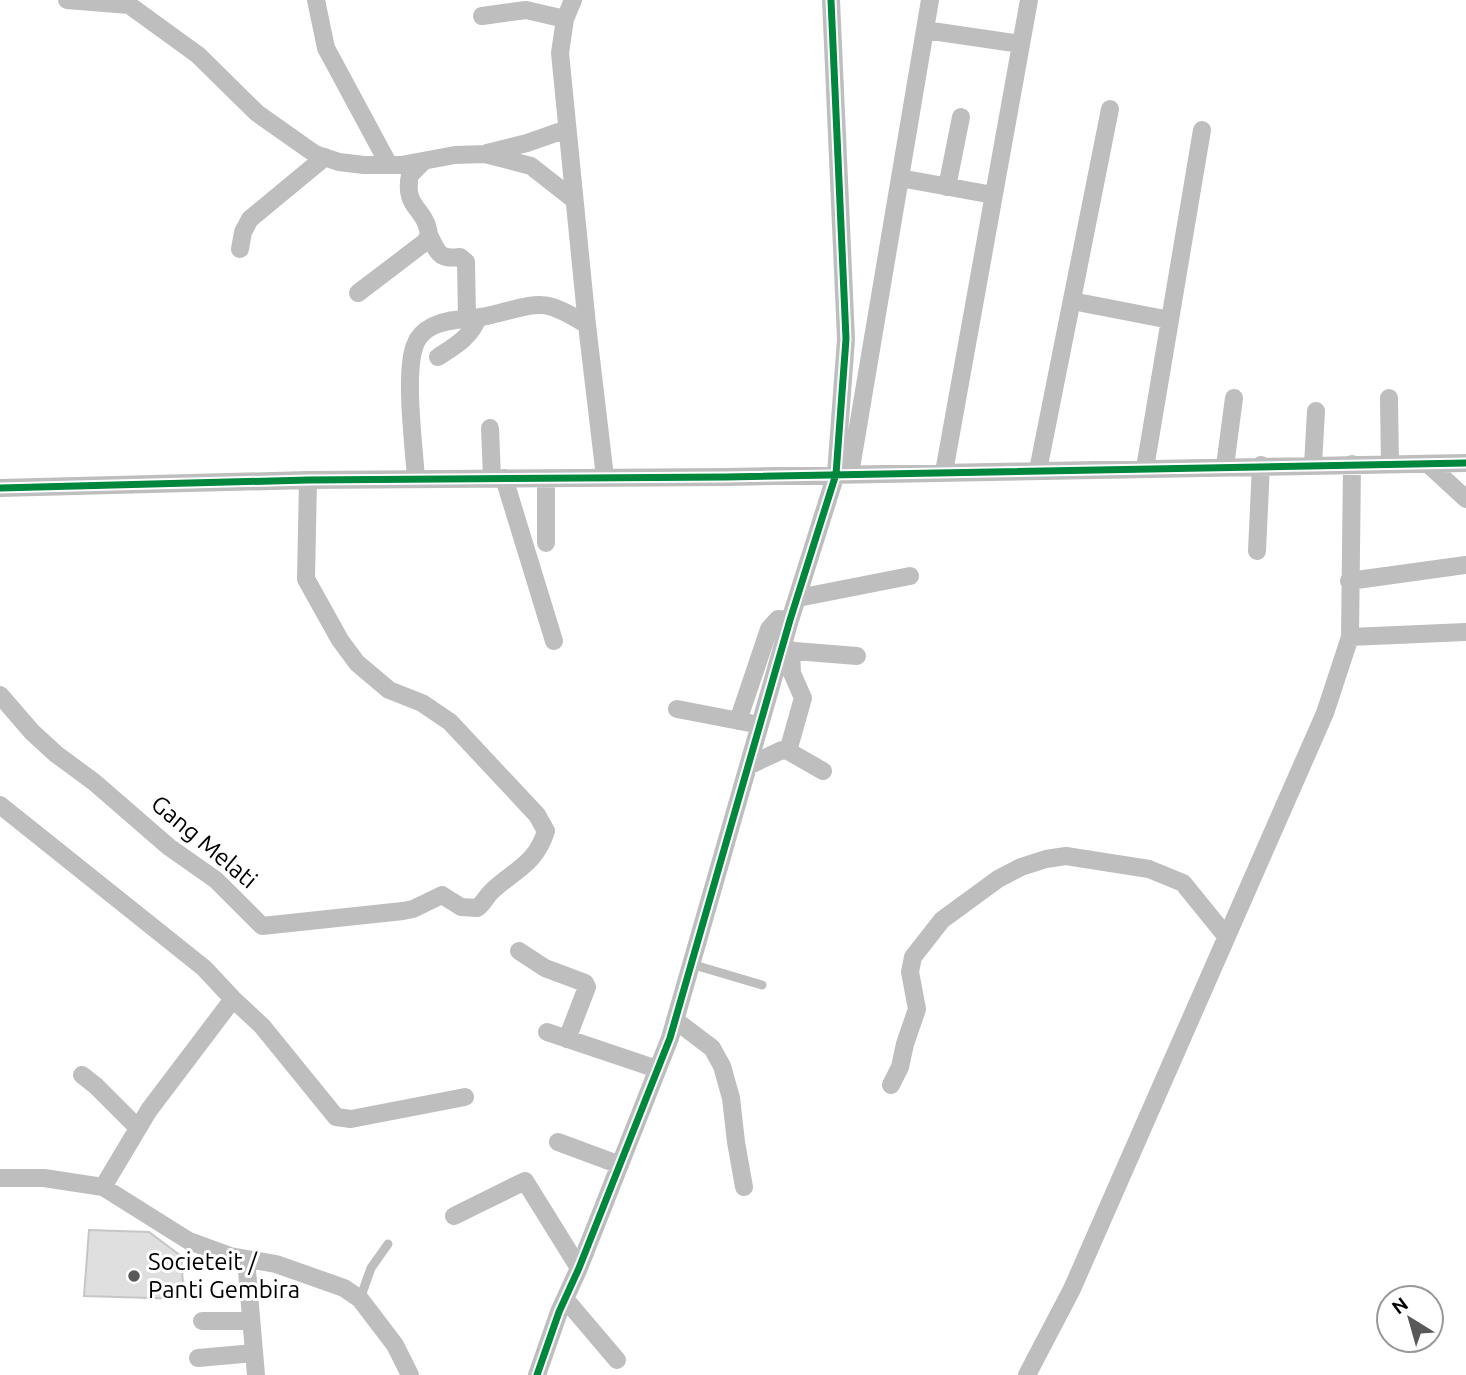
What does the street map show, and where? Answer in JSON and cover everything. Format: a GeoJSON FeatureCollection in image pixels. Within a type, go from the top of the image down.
{"type":"FeatureCollection","features":[{"type":"Feature","properties":{"kind":"street"},"geometry":{"type":"LineString","coordinates":[[67,0],[128,3],[198,55],[257,113],[315,154],[325,157],[364,165],[389,165],[455,155],[485,154],[527,144],[567,129]]}},
{"type":"Feature","properties":{"kind":"street"},"geometry":{"type":"LineString","coordinates":[[316,0],[326,48],[389,165]]}},
{"type":"Feature","properties":{"kind":"street"},"geometry":{"type":"LineString","coordinates":[[573,0],[565,19],[560,53],[573,199],[606,477]]}},
{"type":"Feature","properties":{"kind":"street"},"geometry":{"type":"LineString","coordinates":[[831,0],[846,339],[843,474]]}},
{"type":"Feature","properties":{"kind":"street"},"geometry":{"type":"LineString","coordinates":[[537,1375],[675,1020],[760,725],[787,650],[790,620],[843,474],[900,178],[930,0]]}},
{"type":"Feature","properties":{"kind":"street"},"geometry":{"type":"LineString","coordinates":[[944,472],[1030,0]]}},
{"type":"Feature","properties":{"kind":"street"},"geometry":{"type":"LineString","coordinates":[[482,16],[526,10],[565,19]]}},
{"type":"Feature","properties":{"kind":"street"},"geometry":{"type":"LineString","coordinates":[[925,30],[1021,44]]}},
{"type":"Feature","properties":{"kind":"street"},"geometry":{"type":"LineString","coordinates":[[1038,470],[1110,109]]}},
{"type":"Feature","properties":{"kind":"street"},"geometry":{"type":"LineString","coordinates":[[947,187],[961,117]]}},
{"type":"Feature","properties":{"kind":"street"},"geometry":{"type":"LineString","coordinates":[[1145,468],[1202,130]]}},
{"type":"Feature","properties":{"kind":"street"},"geometry":{"type":"LineString","coordinates":[[485,154],[531,166],[573,199]]}},
{"type":"Feature","properties":{"kind":"street"},"geometry":{"type":"LineString","coordinates":[[240,249],[243,232],[250,219],[325,157]]}},
{"type":"Feature","properties":{"kind":"street"},"geometry":{"type":"LineString","coordinates":[[424,161],[410,175],[408,194],[411,203],[425,220],[429,235],[442,256],[448,259],[460,257],[466,262],[473,319],[473,331],[438,358]]}},
{"type":"Feature","properties":{"kind":"street"},"geometry":{"type":"LineString","coordinates":[[900,178],[993,195]]}},
{"type":"Feature","properties":{"kind":"street"},"geometry":{"type":"LineString","coordinates":[[358,293],[425,242],[429,235]]}},
{"type":"Feature","properties":{"kind":"street"},"geometry":{"type":"LineString","coordinates":[[1072,301],[1170,320]]}},
{"type":"Feature","properties":{"kind":"street"},"geometry":{"type":"LineString","coordinates":[[416,479],[411,381],[415,345],[422,333],[447,321],[473,319],[510,309],[546,304],[587,325]]}},
{"type":"Feature","properties":{"kind":"street"},"geometry":{"type":"LineString","coordinates":[[1225,466],[1234,398]]}},
{"type":"Feature","properties":{"kind":"street"},"geometry":{"type":"LineString","coordinates":[[1389,398],[1390,464]]}},
{"type":"Feature","properties":{"kind":"street"},"geometry":{"type":"LineString","coordinates":[[1313,465],[1316,411]]}},
{"type":"Feature","properties":{"kind":"street"},"geometry":{"type":"LineString","coordinates":[[490,428],[498,478],[554,641]]}},
{"type":"Feature","properties":{"kind":"street"},"geometry":{"type":"LineString","coordinates":[[0,488],[308,480],[726,477],[1466,463]]}},
{"type":"Feature","properties":{"kind":"street"},"geometry":{"type":"LineString","coordinates":[[1027,1375],[1072,1289],[1325,713],[1350,637],[1352,464]]}},
{"type":"Feature","properties":{"kind":"street"},"geometry":{"type":"LineString","coordinates":[[1428,464],[1466,499]]}},
{"type":"Feature","properties":{"kind":"street"},"geometry":{"type":"LineString","coordinates":[[1257,551],[1261,465]]}},
{"type":"Feature","properties":{"kind":"street"},"geometry":{"type":"LineString","coordinates":[[545,543],[546,478]]}},
{"type":"Feature","properties":{"kind":"street","name":"Gang Melati"},"geometry":{"type":"LineString","coordinates":[[0,695],[32,732],[56,754],[126,808],[169,847],[216,880],[262,926],[417,907],[442,895],[461,907],[477,908],[491,892],[530,861],[542,844],[546,831],[537,815],[450,722],[422,703],[390,690],[357,663],[340,640],[306,579],[308,480]]}},
{"type":"Feature","properties":{"kind":"street"},"geometry":{"type":"LineString","coordinates":[[1349,581],[1466,565]]}},
{"type":"Feature","properties":{"kind":"street"},"geometry":{"type":"LineString","coordinates":[[798,598],[910,576]]}},
{"type":"Feature","properties":{"kind":"street"},"geometry":{"type":"LineString","coordinates":[[738,721],[769,629],[778,619],[790,620]]}},
{"type":"Feature","properties":{"kind":"street"},"geometry":{"type":"LineString","coordinates":[[1350,637],[1466,632]]}},
{"type":"Feature","properties":{"kind":"street"},"geometry":{"type":"LineString","coordinates":[[787,650],[857,656]]}},
{"type":"Feature","properties":{"kind":"street"},"geometry":{"type":"LineString","coordinates":[[787,650],[792,673],[803,698],[788,751]]}},
{"type":"Feature","properties":{"kind":"street"},"geometry":{"type":"LineString","coordinates":[[677,709],[760,725]]}},
{"type":"Feature","properties":{"kind":"street"},"geometry":{"type":"LineString","coordinates":[[748,766],[776,751],[788,751],[823,771]]}},
{"type":"Feature","properties":{"kind":"street"},"geometry":{"type":"LineString","coordinates":[[0,804],[204,968],[262,1026],[336,1117],[351,1119],[465,1097]]}},
{"type":"Feature","properties":{"kind":"street"},"geometry":{"type":"LineString","coordinates":[[891,1085],[900,1067],[917,1009],[910,971],[913,957],[942,920],[998,879],[1021,867],[1066,856],[1149,869],[1183,883],[1226,936]]}},
{"type":"Feature","properties":{"kind":"street"},"geometry":{"type":"LineString","coordinates":[[519,951],[545,968],[585,983],[587,987],[567,1039]]}},
{"type":"Feature","properties":{"kind":"street"},"geometry":{"type":"LineString","coordinates":[[103,1187],[149,1110],[233,999]]}},
{"type":"Feature","properties":{"kind":"street"},"geometry":{"type":"LineString","coordinates":[[675,1020],[712,1048],[722,1066],[731,1098],[744,1187]]}},
{"type":"Feature","properties":{"kind":"street"},"geometry":{"type":"LineString","coordinates":[[547,1032],[657,1069]]}},
{"type":"Feature","properties":{"kind":"street"},"geometry":{"type":"LineString","coordinates":[[82,1075],[138,1128]]}},
{"type":"Feature","properties":{"kind":"street"},"geometry":{"type":"LineString","coordinates":[[558,1142],[620,1165]]}},
{"type":"Feature","properties":{"kind":"street"},"geometry":{"type":"LineString","coordinates":[[0,1178],[44,1178],[103,1187],[189,1241],[246,1259],[276,1264],[344,1288],[360,1299],[396,1345],[410,1375]]}},
{"type":"Feature","properties":{"kind":"street"},"geometry":{"type":"LineString","coordinates":[[454,1216],[526,1181],[579,1268]]}},
{"type":"Feature","properties":{"kind":"street"},"geometry":{"type":"LineString","coordinates":[[246,1259],[256,1375]]}},
{"type":"Feature","properties":{"kind":"street"},"geometry":{"type":"LineString","coordinates":[[562,1305],[617,1360]]}},
{"type":"Feature","properties":{"kind":"street"},"geometry":{"type":"LineString","coordinates":[[202,1321],[251,1321]]}},
{"type":"Feature","properties":{"kind":"street"},"geometry":{"type":"LineString","coordinates":[[198,1359],[254,1353]]}},
{"type":"Feature","properties":{"kind":"lane"},"geometry":{"type":"LineString","coordinates":[[691,964],[762,985]]}},
{"type":"Feature","properties":{"kind":"lane"},"geometry":{"type":"LineString","coordinates":[[360,1299],[371,1268],[388,1244]]}},
{"type":"Feature","properties":{"kind":"building","name":"Societeit / Panti Gembira"},"geometry":{"type":"Polygon","coordinates":[[[89,1230],[149,1232],[181,1256],[184,1299],[84,1296],[89,1230]]]}},
{"type":"Feature","properties":{"kind":"cycle path"},"geometry":{"type":"LineString","coordinates":[[537,1375],[559,1312],[670,1038],[790,620],[836,474],[846,339],[831,0]]}},
{"type":"Feature","properties":{"kind":"cycle path"},"geometry":{"type":"LineString","coordinates":[[0,488],[308,480],[726,477],[1466,463]]}},
{"type":"Feature","properties":{"kind":"place","name":"Societeit / Panti Gembira"},"geometry":{"type":"Point","coordinates":[134,1276]}}]}
